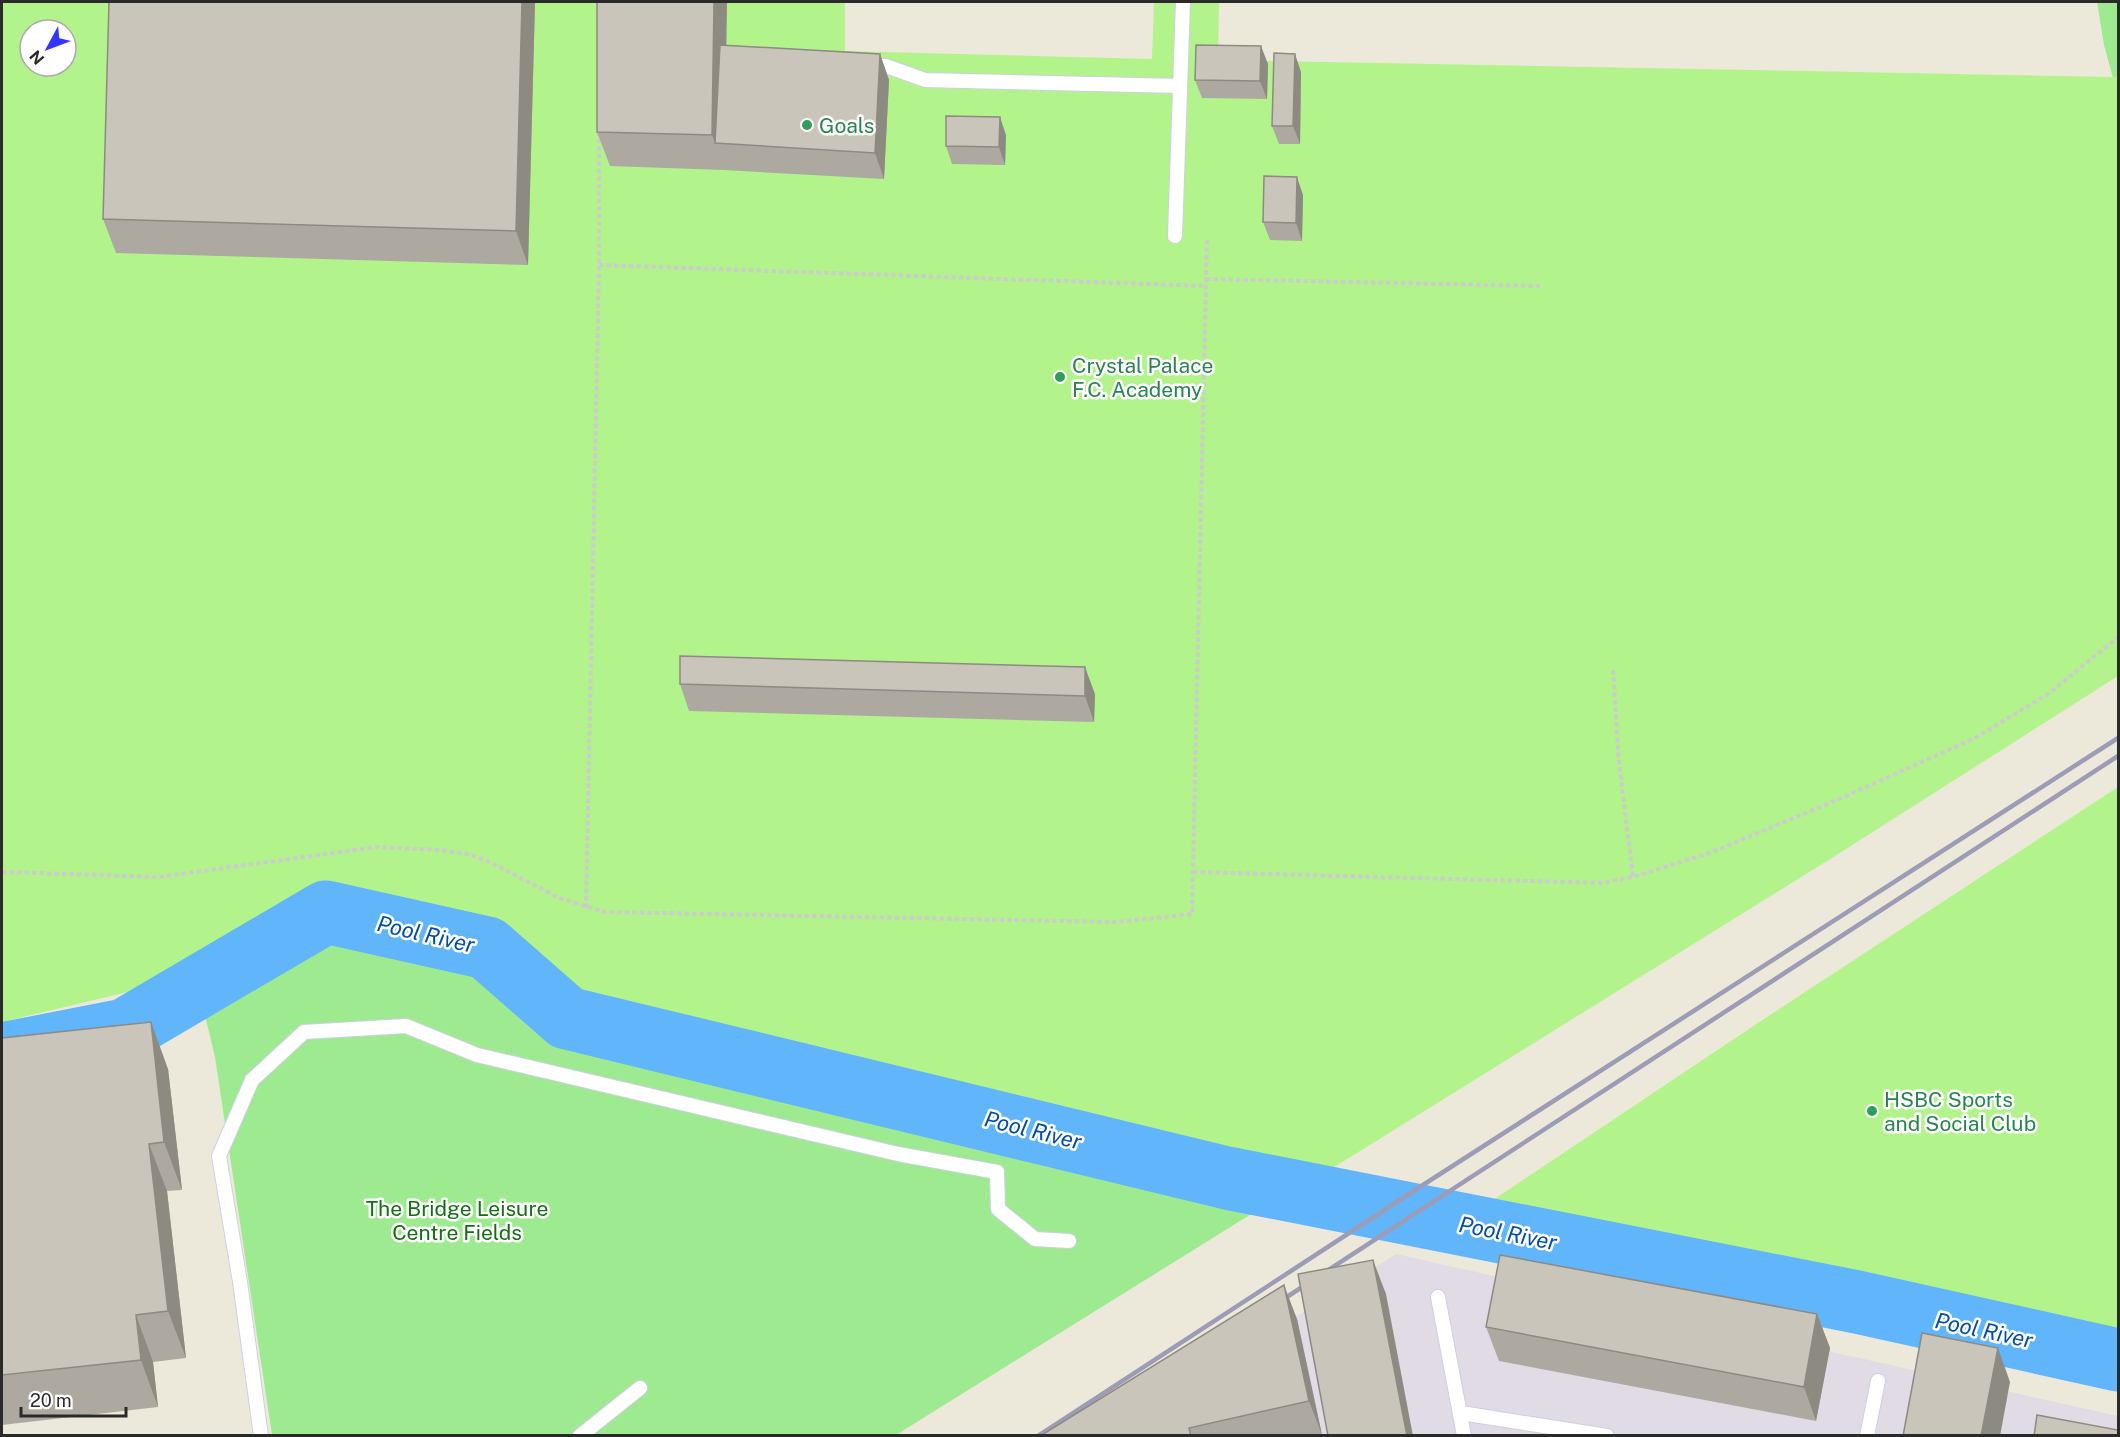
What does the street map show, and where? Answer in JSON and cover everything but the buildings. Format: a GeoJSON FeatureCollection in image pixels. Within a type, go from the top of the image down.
{"type":"FeatureCollection","features":[{"type":"Feature","properties":{"kind":"lane"},"geometry":{"type":"LineString","coordinates":[[1175,236],[1183,2]]}},
{"type":"Feature","properties":{"kind":"lane"},"geometry":{"type":"LineString","coordinates":[[851,65],[886,66],[925,80],[1180,86]]}},
{"type":"Feature","properties":{"kind":"lane"},"geometry":{"type":"LineString","coordinates":[[261,1436],[240,1282],[219,1156],[252,1080],[304,1032],[406,1026],[477,1055],[898,1154],[997,1172],[998,1209],[1035,1239],[1069,1241]]}},
{"type":"Feature","properties":{"kind":"lane"},"geometry":{"type":"LineString","coordinates":[[1438,1297],[1464,1436]]}},
{"type":"Feature","properties":{"kind":"lane"},"geometry":{"type":"LineString","coordinates":[[1867,1436],[1878,1381]]}},
{"type":"Feature","properties":{"kind":"lane"},"geometry":{"type":"LineString","coordinates":[[580,1436],[640,1388]]}},
{"type":"Feature","properties":{"kind":"lane"},"geometry":{"type":"LineString","coordinates":[[1461,1413],[1607,1436]]}},
{"type":"Feature","properties":{"kind":"path"},"geometry":{"type":"LineString","coordinates":[[586,908],[599,265],[599,124]]}},
{"type":"Feature","properties":{"kind":"path"},"geometry":{"type":"LineString","coordinates":[[2,872],[159,877],[376,848],[440,849],[468,854],[492,863],[559,898],[605,912],[1116,922],[1192,914],[1208,237]]}},
{"type":"Feature","properties":{"kind":"path"},"geometry":{"type":"LineString","coordinates":[[599,265],[1206,286]]}},
{"type":"Feature","properties":{"kind":"path"},"geometry":{"type":"LineString","coordinates":[[1206,279],[1540,286]]}},
{"type":"Feature","properties":{"kind":"path"},"geometry":{"type":"LineString","coordinates":[[1193,873],[1601,883],[1633,877],[1740,840],[1975,738],[2048,694],[2118,637]]}},
{"type":"Feature","properties":{"kind":"path"},"geometry":{"type":"LineString","coordinates":[[1612,670],[1633,877]]}},
{"type":"Feature","properties":{"kind":"shaded area"},"geometry":{"type":"Polygon","coordinates":[[[1396,1254],[2118,1416],[2118,1436],[1107,1436],[1396,1254]]]}},
{"type":"Feature","properties":{"kind":"green space","name":"Crystal Palace F.C. Academy"},"geometry":{"type":"Polygon","coordinates":[[[2,2],[845,2],[845,51],[1152,59],[1154,2],[1219,2],[1218,60],[2118,77],[2118,676],[1835,856],[1323,1174],[593,1026],[545,999],[484,936],[455,917],[431,907],[400,900],[355,896],[288,910],[232,934],[161,984],[2,1022],[2,2]]]}},
{"type":"Feature","properties":{"kind":"green space"},"geometry":{"type":"Polygon","coordinates":[[[2097,2],[2118,2],[2118,215],[2113,78],[2104,45],[2097,2]]]}},
{"type":"Feature","properties":{"kind":"green space","name":"HSBC Sports and Social Club"},"geometry":{"type":"Polygon","coordinates":[[[2118,787],[2118,1336],[1795,1267],[1639,1240],[1484,1206],[1767,1017],[2118,787]]]}},
{"type":"Feature","properties":{"kind":"green space","name":"The Bridge Leisure Centre Fields"},"geometry":{"type":"Polygon","coordinates":[[[325,932],[476,958],[553,1028],[1269,1203],[896,1435],[272,1435],[215,1057],[204,1012],[325,932]]]}},
{"type":"Feature","properties":{"kind":"waterway","name":"Pool River"},"geometry":{"type":"LineString","coordinates":[[2,1054],[125,1030],[326,912],[487,948],[567,1018],[1227,1178],[1857,1302],[2118,1360]]}},
{"type":"Feature","properties":{"kind":"railway"},"geometry":{"type":"LineString","coordinates":[[1038,1436],[1409,1194],[2118,738]]}},
{"type":"Feature","properties":{"kind":"railway"},"geometry":{"type":"LineString","coordinates":[[1273,1306],[2118,756]]}},
{"type":"Feature","properties":{"kind":"place","name":"Goals"},"geometry":{"type":"Point","coordinates":[807,125]}},
{"type":"Feature","properties":{"kind":"place","name":"Crystal Palace F.C. Academy"},"geometry":{"type":"Point","coordinates":[1060,377]}},
{"type":"Feature","properties":{"kind":"place","name":"HSBC Sports and Social Club"},"geometry":{"type":"Point","coordinates":[1872,1111]}}]}
